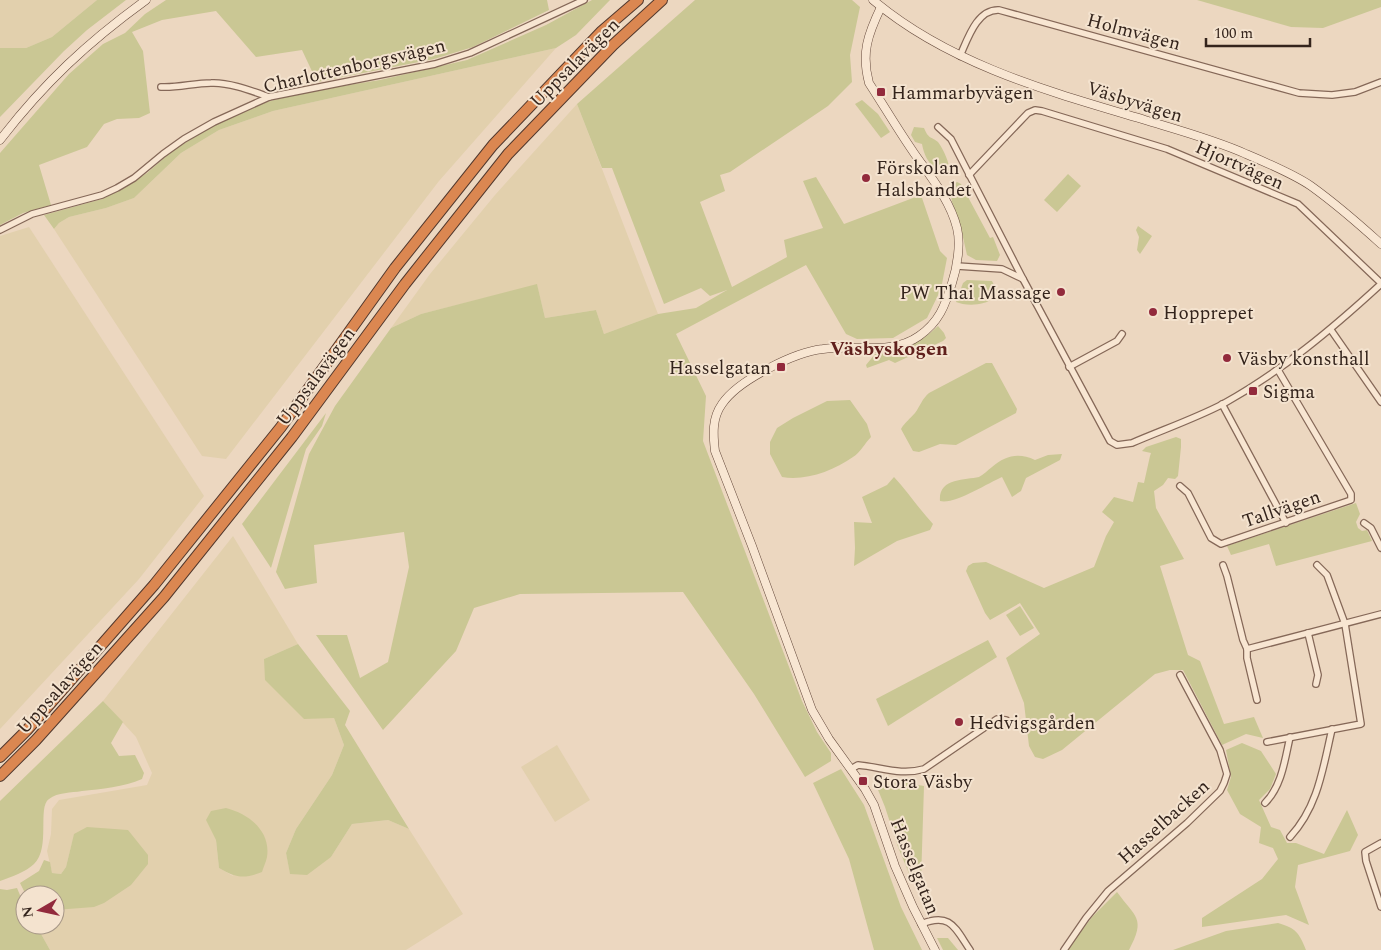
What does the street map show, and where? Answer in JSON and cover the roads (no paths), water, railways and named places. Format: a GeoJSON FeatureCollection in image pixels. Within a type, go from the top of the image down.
{"type":"FeatureCollection","features":[{"type":"Feature","properties":{"kind":"highway","name":"Uppsalavägen"},"geometry":{"type":"LineString","coordinates":[[0,757],[27,730],[154,586],[281,426],[394,268],[493,145],[602,31],[638,0]]}},
{"type":"Feature","properties":{"kind":"highway","name":"Uppsalavägen"},"geometry":{"type":"LineString","coordinates":[[0,776],[36,740],[164,597],[292,437],[406,284],[508,154],[613,45],[662,0]]}},
{"type":"Feature","properties":{"kind":"street"},"geometry":{"type":"LineString","coordinates":[[0,140],[32,100],[85,46],[146,0]]}},
{"type":"Feature","properties":{"kind":"street","name":"Charlottenborgsvägen"},"geometry":{"type":"LineString","coordinates":[[0,230],[32,214],[102,195],[117,188],[134,178],[184,139],[214,122],[269,97],[316,86],[435,64],[470,53],[584,0]]}},
{"type":"Feature","properties":{"kind":"street","name":"Väsbyvägen"},"geometry":{"type":"LineString","coordinates":[[873,0],[923,35],[976,64],[1069,98],[1178,130],[1245,153],[1309,185],[1358,223],[1381,244]]}},
{"type":"Feature","properties":{"kind":"street","name":"Hasselgatan"},"geometry":{"type":"LineString","coordinates":[[881,7],[869,34],[865,52],[865,68],[869,83],[949,204],[958,229],[957,266],[946,302],[936,322],[918,337],[901,344],[885,348],[843,347],[822,349],[800,354],[772,367],[742,384],[730,394],[721,404],[713,427],[715,451],[812,710],[828,740],[851,769],[874,805],[895,866],[935,950]]}},
{"type":"Feature","properties":{"kind":"street","name":"Holmvägen"},"geometry":{"type":"LineString","coordinates":[[960,56],[980,17],[986,12],[999,10],[1299,93],[1332,95],[1355,92],[1381,82]]}},
{"type":"Feature","properties":{"kind":"street"},"geometry":{"type":"LineString","coordinates":[[160,87],[174,88],[213,83],[246,89],[269,97]]}},
{"type":"Feature","properties":{"kind":"street","name":"Hjortvägen"},"geometry":{"type":"LineString","coordinates":[[969,175],[1028,113],[1035,110],[1042,111],[1167,149],[1298,204],[1381,283]]}},
{"type":"Feature","properties":{"kind":"street"},"geometry":{"type":"LineString","coordinates":[[938,127],[951,139],[1069,367],[1110,441],[1117,445],[1132,443],[1222,404],[1278,370],[1331,330],[1381,283]]}},
{"type":"Feature","properties":{"kind":"street"},"geometry":{"type":"LineString","coordinates":[[957,266],[1002,269],[1023,279]]}},
{"type":"Feature","properties":{"kind":"street"},"geometry":{"type":"LineString","coordinates":[[1331,330],[1381,402]]}},
{"type":"Feature","properties":{"kind":"street"},"geometry":{"type":"LineString","coordinates":[[1069,367],[1117,341],[1122,334]]}},
{"type":"Feature","properties":{"kind":"street","name":"Tallvägen"},"geometry":{"type":"LineString","coordinates":[[1180,486],[1188,493],[1211,538],[1221,544],[1351,500],[1351,494],[1278,370]]}},
{"type":"Feature","properties":{"kind":"street"},"geometry":{"type":"LineString","coordinates":[[1222,404],[1286,523]]}},
{"type":"Feature","properties":{"kind":"street"},"geometry":{"type":"LineString","coordinates":[[1364,523],[1371,528],[1381,548]]}},
{"type":"Feature","properties":{"kind":"street"},"geometry":{"type":"LineString","coordinates":[[1223,565],[1247,649],[1247,658],[1258,700]]}},
{"type":"Feature","properties":{"kind":"street"},"geometry":{"type":"LineString","coordinates":[[1267,742],[1361,724],[1345,624],[1327,575],[1317,565]]}},
{"type":"Feature","properties":{"kind":"street"},"geometry":{"type":"LineString","coordinates":[[1247,649],[1381,614]]}},
{"type":"Feature","properties":{"kind":"street"},"geometry":{"type":"LineString","coordinates":[[1308,633],[1318,675],[1316,684]]}},
{"type":"Feature","properties":{"kind":"street","name":"Hasselbacken"},"geometry":{"type":"LineString","coordinates":[[1064,950],[1108,891],[1187,823],[1220,791],[1224,783],[1227,774],[1220,750],[1180,675]]}},
{"type":"Feature","properties":{"kind":"street"},"geometry":{"type":"LineString","coordinates":[[851,769],[858,765],[897,772],[924,769],[997,719],[1006,720]]}},
{"type":"Feature","properties":{"kind":"street"},"geometry":{"type":"LineString","coordinates":[[1290,837],[1300,827],[1318,792],[1332,729]]}},
{"type":"Feature","properties":{"kind":"street"},"geometry":{"type":"LineString","coordinates":[[1265,803],[1273,795],[1282,772],[1290,737]]}},
{"type":"Feature","properties":{"kind":"street"},"geometry":{"type":"LineString","coordinates":[[1381,843],[1365,852],[1366,861],[1381,907]]}},
{"type":"Feature","properties":{"kind":"street"},"geometry":{"type":"LineString","coordinates":[[921,924],[931,920],[943,919],[949,922],[954,926],[970,950]]}},
{"type":"Feature","properties":{"kind":"place","name":"Hammarbyvägen"},"geometry":{"type":"Point","coordinates":[881,92]}},
{"type":"Feature","properties":{"kind":"place","name":"Förskolan Halsbandet"},"geometry":{"type":"Point","coordinates":[866,178]}},
{"type":"Feature","properties":{"kind":"place","name":"PW Thai Massage"},"geometry":{"type":"Point","coordinates":[1061,292]}},
{"type":"Feature","properties":{"kind":"place","name":"Hopprepet"},"geometry":{"type":"Point","coordinates":[1153,312]}},
{"type":"Feature","properties":{"kind":"place","name":"Väsby konsthall"},"geometry":{"type":"Point","coordinates":[1227,358]}},
{"type":"Feature","properties":{"kind":"place","name":"Hasselgatan"},"geometry":{"type":"Point","coordinates":[781,367]}},
{"type":"Feature","properties":{"kind":"place","name":"Sigma"},"geometry":{"type":"Point","coordinates":[1253,391]}},
{"type":"Feature","properties":{"kind":"place","name":"Hedvigsgården"},"geometry":{"type":"Point","coordinates":[959,722]}},
{"type":"Feature","properties":{"kind":"place","name":"Stora Väsby"},"geometry":{"type":"Point","coordinates":[863,781]}},
{"type":"Feature","properties":{"kind":"district","name":"Väsbyskogen"},"geometry":{"type":"Point","coordinates":[889,348]}}]}
